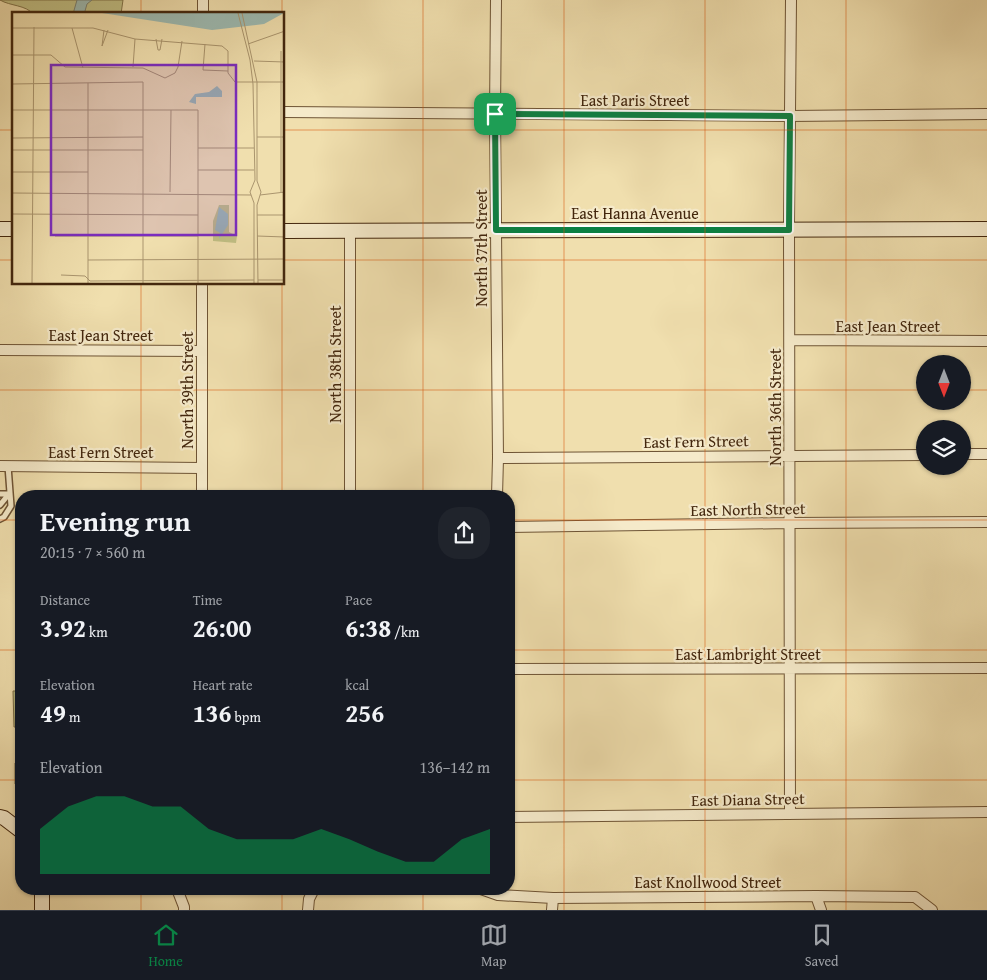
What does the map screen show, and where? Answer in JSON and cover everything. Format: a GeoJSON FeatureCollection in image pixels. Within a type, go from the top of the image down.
{"type":"FeatureCollection","features":[{"type":"Feature","properties":{"kind":"street","name":"North 37th Street"},"geometry":{"type":"LineString","coordinates":[[496,0],[497,490]]}},
{"type":"Feature","properties":{"kind":"street","name":"North 36th Street"},"geometry":{"type":"LineString","coordinates":[[790,814],[789,230],[791,0]]}},
{"type":"Feature","properties":{"kind":"street","name":"East Paris Street"},"geometry":{"type":"LineString","coordinates":[[285,112],[790,116],[987,114]]}},
{"type":"Feature","properties":{"kind":"street","name":"East Hanna Avenue"},"geometry":{"type":"LineString","coordinates":[[285,231],[987,230]]}},
{"type":"Feature","properties":{"kind":"street","name":"North 38th Street"},"geometry":{"type":"LineString","coordinates":[[350,232],[350,490]]}},
{"type":"Feature","properties":{"kind":"street","name":"North 39th Street"},"geometry":{"type":"LineString","coordinates":[[202,285],[202,490]]}},
{"type":"Feature","properties":{"kind":"street","name":"East Jean Street"},"geometry":{"type":"LineString","coordinates":[[790,340],[987,341]]}},
{"type":"Feature","properties":{"kind":"street","name":"East Jean Street"},"geometry":{"type":"LineString","coordinates":[[0,350],[202,351]]}},
{"type":"Feature","properties":{"kind":"street","name":"East Fern Street"},"geometry":{"type":"LineString","coordinates":[[498,458],[916,454]]}},
{"type":"Feature","properties":{"kind":"street"},"geometry":{"type":"LineString","coordinates":[[971,454],[987,454]]}},
{"type":"Feature","properties":{"kind":"street","name":"East Fern Street"},"geometry":{"type":"LineString","coordinates":[[4,466],[202,468]]}},
{"type":"Feature","properties":{"kind":"street","name":"East North Street"},"geometry":{"type":"LineString","coordinates":[[515,527],[987,522]]}},
{"type":"Feature","properties":{"kind":"street","name":"East Lambright Street"},"geometry":{"type":"LineString","coordinates":[[515,669],[987,668]]}},
{"type":"Feature","properties":{"kind":"street","name":"East Diana Street"},"geometry":{"type":"LineString","coordinates":[[515,817],[987,812]]}},
{"type":"Feature","properties":{"kind":"street"},"geometry":{"type":"LineString","coordinates":[[0,818],[4,818],[15,826]]}},
{"type":"Feature","properties":{"kind":"street"},"geometry":{"type":"LineString","coordinates":[[42,895],[42,910]]}},
{"type":"Feature","properties":{"kind":"street"},"geometry":{"type":"LineString","coordinates":[[179,895],[184,910]]}},
{"type":"Feature","properties":{"kind":"street"},"geometry":{"type":"LineString","coordinates":[[308,910],[312,895]]}},
{"type":"Feature","properties":{"kind":"street","name":"East Knollwood Street"},"geometry":{"type":"LineString","coordinates":[[498,895],[553,898],[915,897],[932,910]]}},
{"type":"Feature","properties":{"kind":"street"},"geometry":{"type":"LineString","coordinates":[[816,896],[821,910]]}},
{"type":"Feature","properties":{"kind":"street"},"geometry":{"type":"LineString","coordinates":[[552,910],[553,898]]}},
{"type":"Feature","properties":{"kind":"lane"},"geometry":{"type":"LineString","coordinates":[[0,519],[4,517],[10,506],[10,494],[4,466]]}},
{"type":"Feature","properties":{"kind":"lane"},"geometry":{"type":"LineString","coordinates":[[0,494],[10,494]]}},
{"type":"Feature","properties":{"kind":"lane"},"geometry":{"type":"LineString","coordinates":[[0,505],[10,494]]}},
{"type":"Feature","properties":{"kind":"shaded area"},"geometry":{"type":"Polygon","coordinates":[[[0,0],[123,0],[121,12],[31,12],[0,0]]]}},
{"type":"Feature","properties":{"kind":"shaded area"},"geometry":{"type":"Polygon","coordinates":[[[13,691],[15,691],[15,727],[13,691]]]}},
{"type":"Feature","properties":{"kind":"water"},"geometry":{"type":"Polygon","coordinates":[[[77,0],[92,0],[87,4],[86,12],[74,12],[77,0]]]}},
{"type":"Feature","properties":{"kind":"route"},"geometry":{"type":"LineString","coordinates":[[495,114],[790,116],[789,230],[496,230],[495,114]]}}]}
